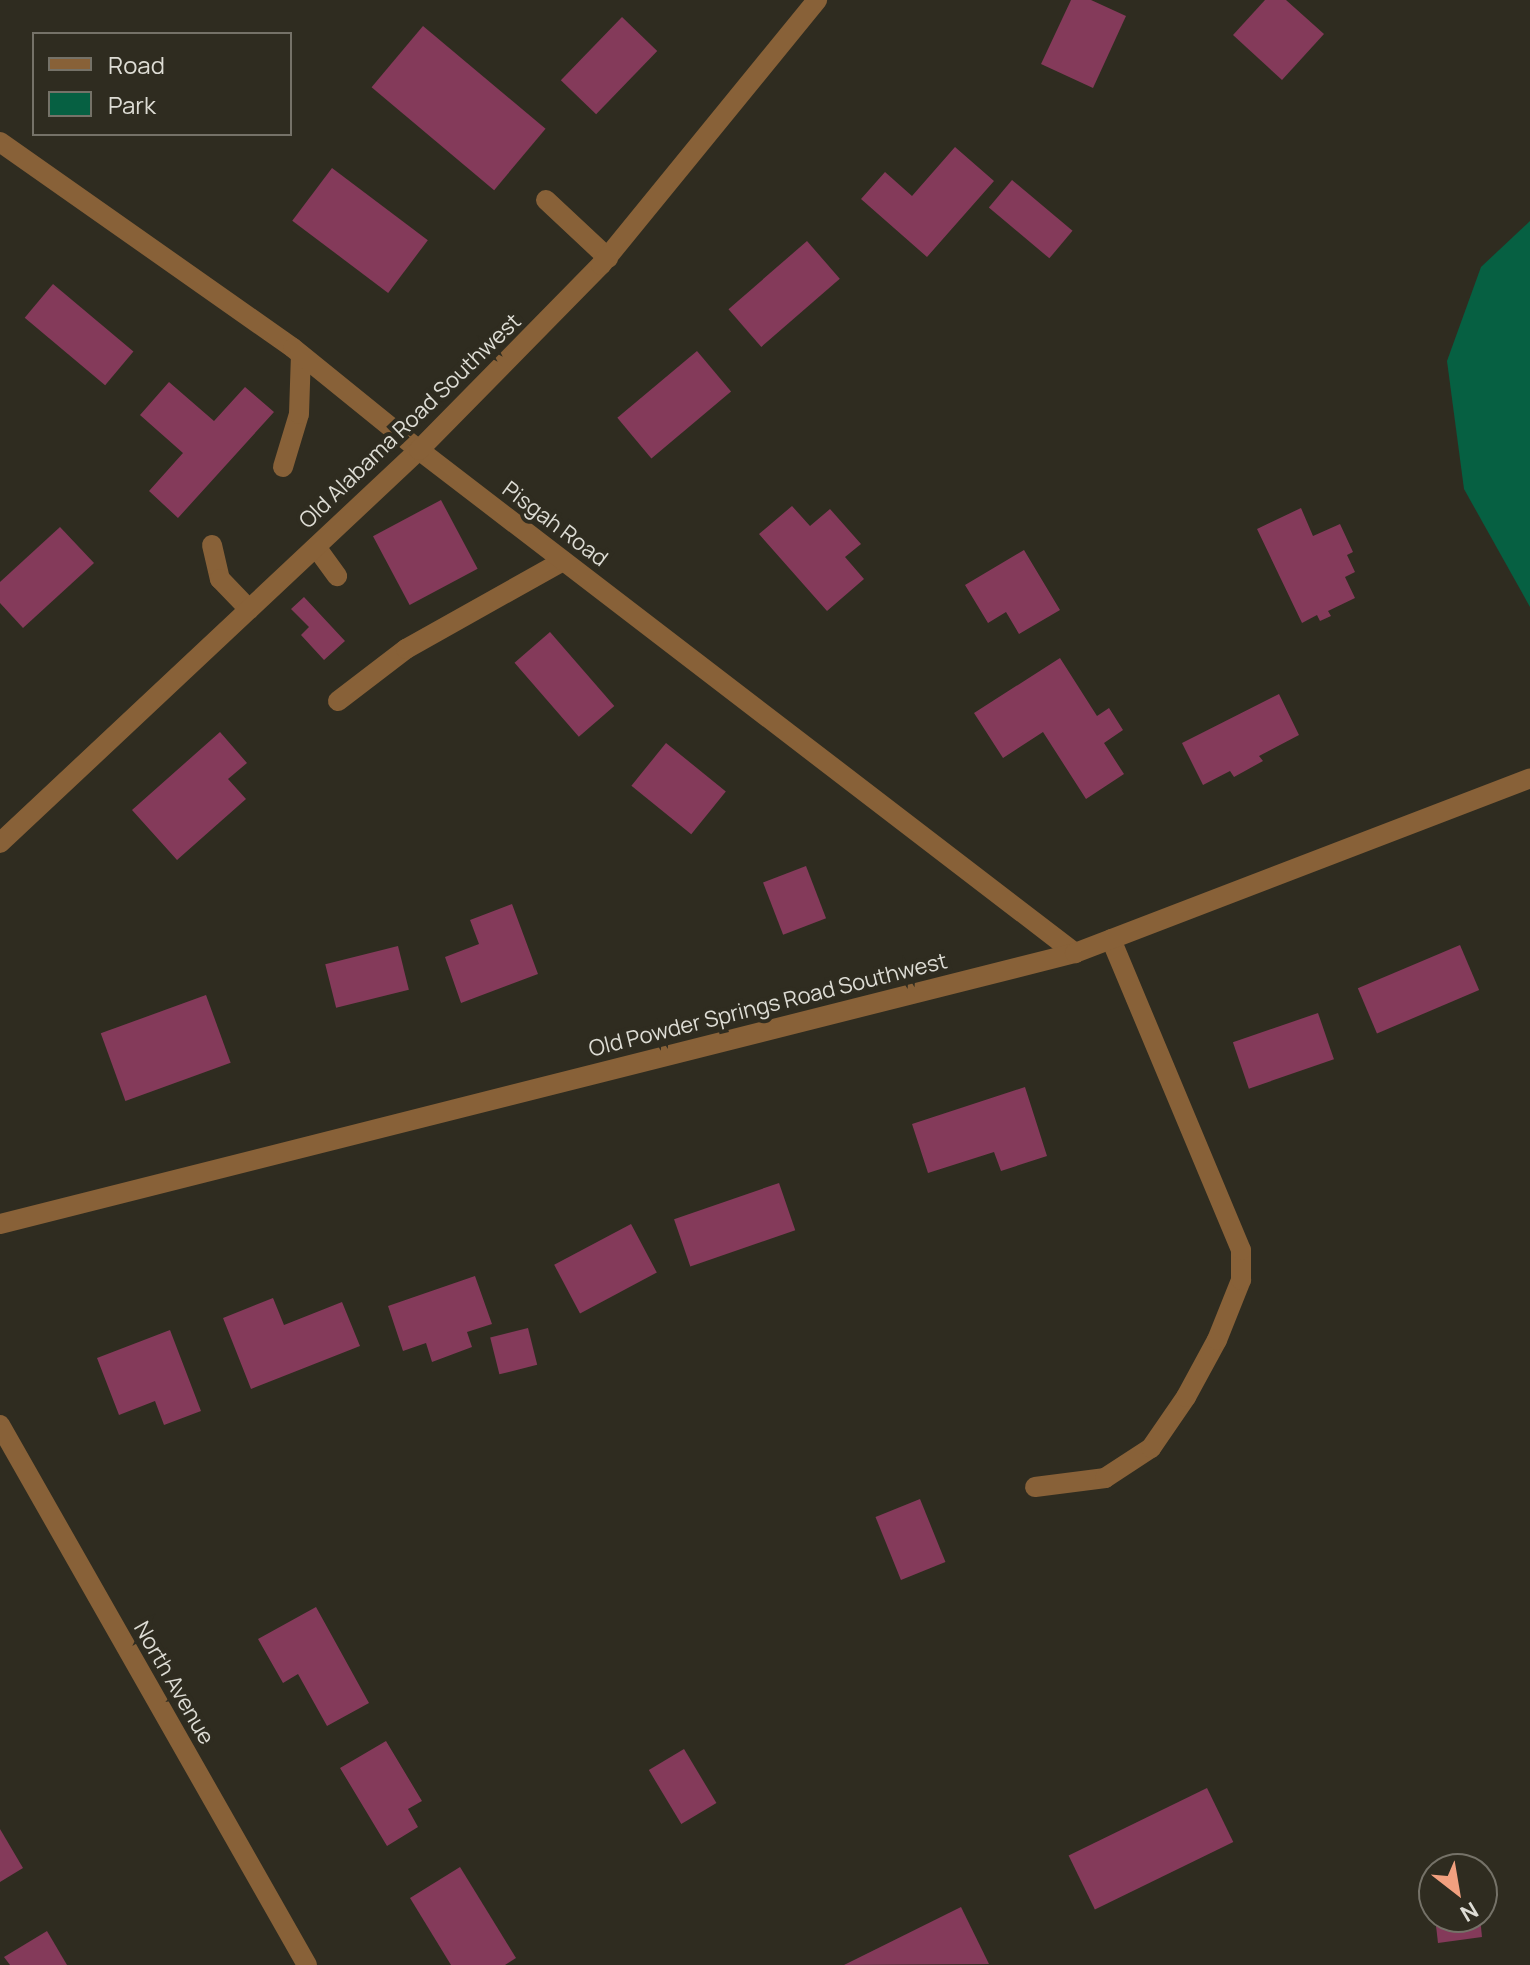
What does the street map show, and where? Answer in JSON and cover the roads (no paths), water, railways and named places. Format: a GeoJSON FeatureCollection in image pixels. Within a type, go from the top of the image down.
{"type":"FeatureCollection","features":[{"type":"Feature","properties":{"kind":"street","name":"Old Alabama Road Southwest"},"geometry":{"type":"LineString","coordinates":[[0,843],[419,450],[608,258],[817,0]]}},
{"type":"Feature","properties":{"kind":"street","name":"Pisgah Road"},"geometry":{"type":"LineString","coordinates":[[0,142],[301,355],[419,450],[1075,953]]}},
{"type":"Feature","properties":{"kind":"street"},"geometry":{"type":"LineString","coordinates":[[546,200],[608,258]]}},
{"type":"Feature","properties":{"kind":"street"},"geometry":{"type":"LineString","coordinates":[[283,467],[299,414],[301,355]]}},
{"type":"Feature","properties":{"kind":"street"},"geometry":{"type":"LineString","coordinates":[[212,545],[220,579],[249,609]]}},
{"type":"Feature","properties":{"kind":"street"},"geometry":{"type":"LineString","coordinates":[[316,547],[337,576]]}},
{"type":"Feature","properties":{"kind":"street"},"geometry":{"type":"LineString","coordinates":[[338,701],[406,649],[563,561]]}},
{"type":"Feature","properties":{"kind":"street","name":"Old Powder Springs Road Southwest"},"geometry":{"type":"LineString","coordinates":[[0,1224],[1075,953],[1530,778]]}},
{"type":"Feature","properties":{"kind":"street"},"geometry":{"type":"LineString","coordinates":[[1035,1487],[1105,1478],[1151,1448],[1186,1397],[1217,1340],[1241,1280],[1241,1250],[1111,939]]}},
{"type":"Feature","properties":{"kind":"street","name":"North Avenue"},"geometry":{"type":"LineString","coordinates":[[0,1425],[307,1965]]}}]}
